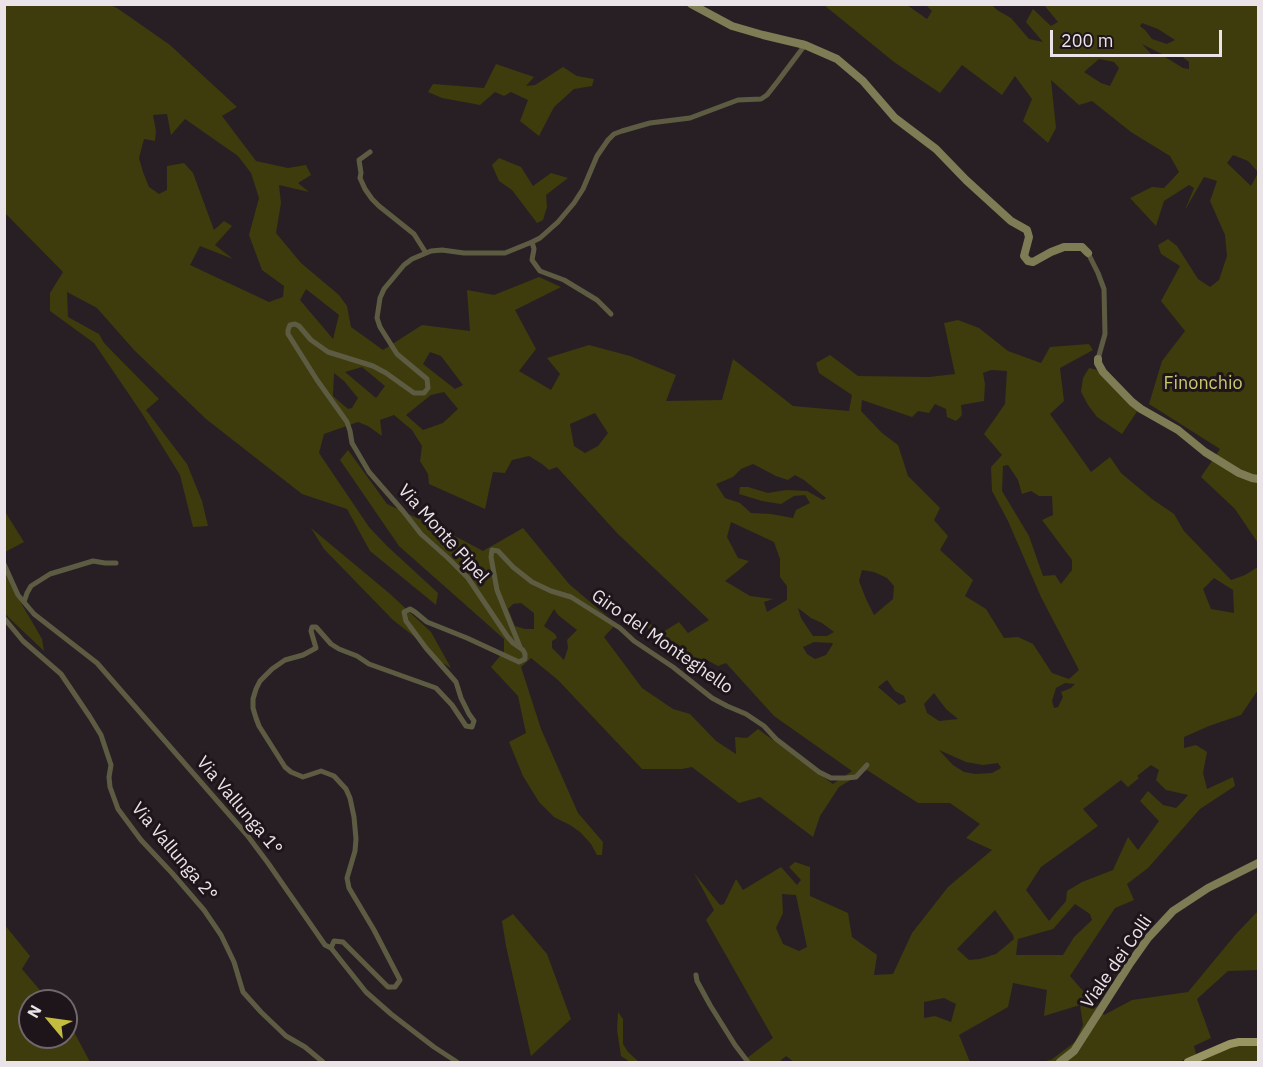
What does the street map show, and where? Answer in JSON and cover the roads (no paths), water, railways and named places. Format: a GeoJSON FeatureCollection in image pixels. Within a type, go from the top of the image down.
{"type":"FeatureCollection","features":[{"type":"Feature","properties":{"kind":"main road"},"geometry":{"type":"LineString","coordinates":[[1188,1062],[1230,1044],[1258,1042]]}},
{"type":"Feature","properties":{"kind":"street"},"geometry":{"type":"LineString","coordinates":[[691,4],[732,26],[763,35],[802,42],[837,59],[852,71],[896,118],[936,149],[1011,221],[1027,230],[1029,237],[1024,256],[1028,261],[1033,262],[1051,252],[1072,246],[1082,248],[1088,253],[1104,290],[1105,334],[1098,359],[1103,372],[1141,409],[1178,430],[1205,452],[1239,473],[1258,479]]}},
{"type":"Feature","properties":{"kind":"street"},"geometry":{"type":"LineString","coordinates":[[370,152],[359,160],[360,178],[365,189],[372,199],[414,234],[426,253],[431,250],[442,250],[464,253],[505,253],[532,242],[558,222],[583,189],[597,156],[614,134],[642,125],[690,118],[738,100],[761,99],[767,95],[802,42]]}},
{"type":"Feature","properties":{"kind":"street"},"geometry":{"type":"LineString","coordinates":[[532,242],[534,249],[532,260],[540,272],[564,280],[597,300],[611,314]]}},
{"type":"Feature","properties":{"kind":"street","name":"Via Monte Pipel"},"geometry":{"type":"LineString","coordinates":[[426,253],[404,265],[387,285],[380,298],[377,318],[397,354],[427,379],[428,388],[424,393],[414,393],[373,366],[328,352],[311,340],[295,324],[290,325],[288,334],[347,422],[351,431],[352,443],[369,472],[421,534],[468,578],[507,636],[520,647]]}},
{"type":"Feature","properties":{"kind":"street","name":"Giro del Monteghello"},"geometry":{"type":"LineString","coordinates":[[520,647],[497,590],[491,557],[492,550],[498,551],[532,582],[571,597],[620,628],[634,641],[673,667],[712,698],[746,714],[764,726],[776,739],[819,772],[831,778],[856,777],[867,765]]}},
{"type":"Feature","properties":{"kind":"street"},"geometry":{"type":"LineString","coordinates":[[24,602],[31,586],[50,574],[93,561],[116,563]]}},
{"type":"Feature","properties":{"kind":"street","name":"Via Vallunga 1°"},"geometry":{"type":"LineString","coordinates":[[4,564],[18,595],[34,614],[97,663],[247,835],[325,945],[331,948],[355,980],[377,1003],[457,1062]]}},
{"type":"Feature","properties":{"kind":"street"},"geometry":{"type":"LineString","coordinates":[[331,948],[334,941],[343,942],[388,987],[395,987],[400,980],[349,888],[347,878],[356,839],[350,798],[334,776],[321,771],[303,777],[291,772],[285,766],[260,726],[253,708],[253,699],[260,681],[285,660],[303,655],[316,648],[310,631],[312,627],[316,627],[331,644],[339,649],[369,664],[436,688],[452,705],[466,726],[471,727],[474,721],[461,698],[456,682],[426,648],[406,621],[404,612],[410,609],[427,622],[519,662],[525,659],[525,654],[520,647]]}},
{"type":"Feature","properties":{"kind":"street","name":"Via Vallunga 2°"},"geometry":{"type":"LineString","coordinates":[[4,618],[23,641],[61,674],[90,717],[101,735],[111,765],[110,787],[118,810],[141,840],[204,910],[222,935],[234,962],[243,992],[286,1036],[305,1047],[323,1062]]}},
{"type":"Feature","properties":{"kind":"street","name":"Viale dei Colli"},"geometry":{"type":"LineString","coordinates":[[1060,1062],[1074,1051],[1129,965],[1154,931],[1179,906],[1208,888],[1258,863]]}},
{"type":"Feature","properties":{"kind":"street"},"geometry":{"type":"LineString","coordinates":[[696,975],[710,1005],[747,1062]]}},
{"type":"Feature","properties":{"kind":"park label","name":"Finonchio"},"geometry":{"type":"Point","coordinates":[1203,384]}}]}
